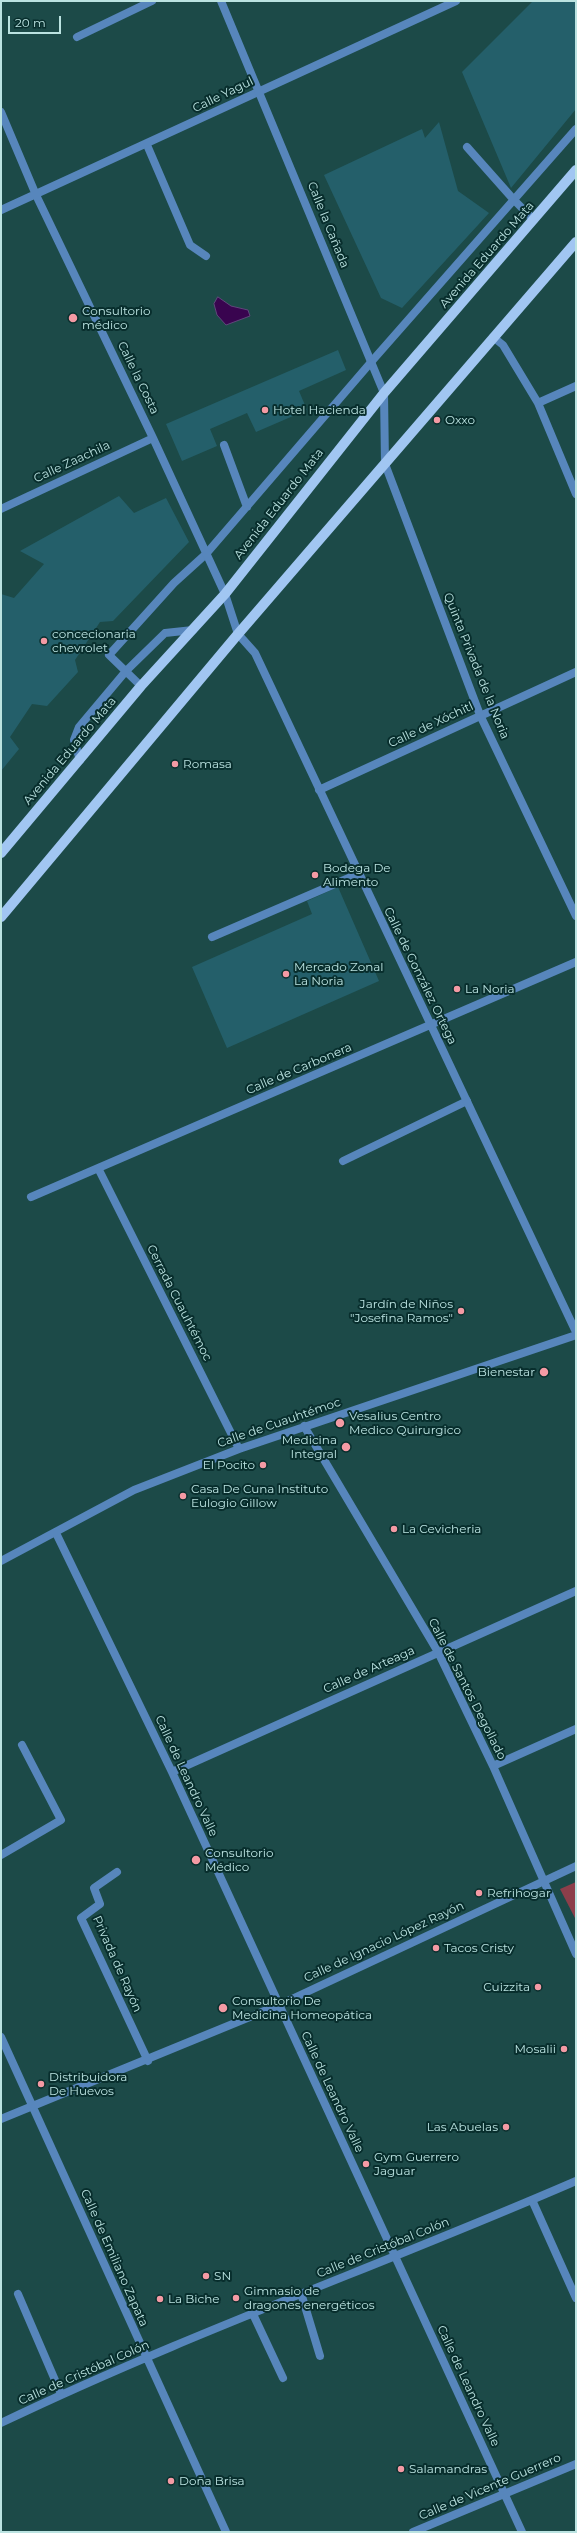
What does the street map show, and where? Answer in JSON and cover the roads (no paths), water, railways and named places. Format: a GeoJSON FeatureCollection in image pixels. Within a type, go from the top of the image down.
{"type":"FeatureCollection","features":[{"type":"Feature","properties":{"kind":"main road","name":"Avenida Eduardo Mata"},"geometry":{"type":"LineString","coordinates":[[1,853],[141,686],[225,594],[384,393],[576,170]]}},
{"type":"Feature","properties":{"kind":"main road"},"geometry":{"type":"LineString","coordinates":[[1,917],[238,634],[576,242]]}},
{"type":"Feature","properties":{"kind":"street"},"geometry":{"type":"LineString","coordinates":[[77,37],[152,1]]}},
{"type":"Feature","properties":{"kind":"street","name":"Calle la Cañada"},"geometry":{"type":"LineString","coordinates":[[221,1],[260,90],[384,393],[385,464]]}},
{"type":"Feature","properties":{"kind":"street","name":"Calle Yagul"},"geometry":{"type":"LineString","coordinates":[[1,210],[146,145],[260,90],[456,1]]}},
{"type":"Feature","properties":{"kind":"street","name":"Calle la Costa"},"geometry":{"type":"LineString","coordinates":[[1,112],[36,195],[153,438],[225,594],[238,634]]}},
{"type":"Feature","properties":{"kind":"street"},"geometry":{"type":"LineString","coordinates":[[141,686],[109,655],[174,583],[206,554],[372,361],[576,129]]}},
{"type":"Feature","properties":{"kind":"street"},"geometry":{"type":"LineString","coordinates":[[146,145],[190,245],[206,256]]}},
{"type":"Feature","properties":{"kind":"street"},"geometry":{"type":"LineString","coordinates":[[467,147],[514,200],[534,220]]}},
{"type":"Feature","properties":{"kind":"street"},"geometry":{"type":"LineString","coordinates":[[493,337],[503,345],[538,402],[576,494]]}},
{"type":"Feature","properties":{"kind":"street"},"geometry":{"type":"LineString","coordinates":[[538,402],[576,386]]}},
{"type":"Feature","properties":{"kind":"street","name":"Calle Zaachila"},"geometry":{"type":"LineString","coordinates":[[1,509],[153,438]]}},
{"type":"Feature","properties":{"kind":"street"},"geometry":{"type":"LineString","coordinates":[[224,445],[247,507]]}},
{"type":"Feature","properties":{"kind":"street","name":"Quinta Privada de la Noria"},"geometry":{"type":"LineString","coordinates":[[385,464],[480,715],[576,916]]}},
{"type":"Feature","properties":{"kind":"street"},"geometry":{"type":"LineString","coordinates":[[80,760],[74,740],[79,727],[126,671],[165,634],[193,630]]}},
{"type":"Feature","properties":{"kind":"street","name":"Calle de González Ortega"},"geometry":{"type":"LineString","coordinates":[[238,634],[256,653],[358,874],[467,1101],[576,1334]]}},
{"type":"Feature","properties":{"kind":"street","name":"Calle de Xóchitl"},"geometry":{"type":"LineString","coordinates":[[319,790],[576,672]]}},
{"type":"Feature","properties":{"kind":"street"},"geometry":{"type":"LineString","coordinates":[[212,938],[358,874]]}},
{"type":"Feature","properties":{"kind":"street","name":"Calle de Carbonera"},"geometry":{"type":"LineString","coordinates":[[31,1198],[576,962]]}},
{"type":"Feature","properties":{"kind":"street"},"geometry":{"type":"LineString","coordinates":[[343,1161],[467,1101]]}},
{"type":"Feature","properties":{"kind":"street","name":"Cerrada Cuauhtémoc"},"geometry":{"type":"LineString","coordinates":[[98,1168],[239,1448]]}},
{"type":"Feature","properties":{"kind":"street","name":"Calle de Cuauhtémoc"},"geometry":{"type":"LineString","coordinates":[[1,1561],[56,1533],[134,1490],[239,1448],[576,1334]]}},
{"type":"Feature","properties":{"kind":"street","name":"Calle de Santos Degollado"},"geometry":{"type":"LineString","coordinates":[[304,1426],[438,1652],[493,1766],[542,1881],[576,1954]]}},
{"type":"Feature","properties":{"kind":"street","name":"Calle de Leandro Valle"},"geometry":{"type":"LineString","coordinates":[[56,1533],[172,1772],[522,2532]]}},
{"type":"Feature","properties":{"kind":"street","name":"Calle de Arteaga"},"geometry":{"type":"LineString","coordinates":[[172,1772],[576,1591]]}},
{"type":"Feature","properties":{"kind":"street"},"geometry":{"type":"LineString","coordinates":[[493,1766],[576,1729]]}},
{"type":"Feature","properties":{"kind":"street"},"geometry":{"type":"LineString","coordinates":[[1,1855],[61,1820],[22,1745]]}},
{"type":"Feature","properties":{"kind":"street","name":"Calle de Ignacio López Rayón"},"geometry":{"type":"LineString","coordinates":[[1,2119],[148,2061],[279,2005],[576,1866]]}},
{"type":"Feature","properties":{"kind":"street","name":"Privada de Rayón"},"geometry":{"type":"LineString","coordinates":[[117,1872],[94,1888],[100,1904],[81,1918],[148,2061]]}},
{"type":"Feature","properties":{"kind":"street","name":"Calle de Emiliano Zapata"},"geometry":{"type":"LineString","coordinates":[[1,2037],[226,2532]]}},
{"type":"Feature","properties":{"kind":"street","name":"Calle de Cristóbal Colón"},"geometry":{"type":"LineString","coordinates":[[1,2423],[61,2394],[252,2312],[394,2256],[576,2181]]}},
{"type":"Feature","properties":{"kind":"street"},"geometry":{"type":"LineString","coordinates":[[532,2200],[576,2298]]}},
{"type":"Feature","properties":{"kind":"street"},"geometry":{"type":"LineString","coordinates":[[301,2293],[320,2356]]}},
{"type":"Feature","properties":{"kind":"street"},"geometry":{"type":"LineString","coordinates":[[18,2294],[61,2394]]}},
{"type":"Feature","properties":{"kind":"street"},"geometry":{"type":"LineString","coordinates":[[252,2312],[283,2378]]}},
{"type":"Feature","properties":{"kind":"street","name":"Calle de Vicente Guerrero"},"geometry":{"type":"LineString","coordinates":[[413,2532],[505,2495],[576,2464]]}},
{"type":"Feature","properties":{"kind":"place","name":"Consultorio médico"},"geometry":{"type":"Point","coordinates":[73,318]}},
{"type":"Feature","properties":{"kind":"place","name":"Hotel Hacienda"},"geometry":{"type":"Point","coordinates":[265,410]}},
{"type":"Feature","properties":{"kind":"place","name":"Oxxo"},"geometry":{"type":"Point","coordinates":[437,420]}},
{"type":"Feature","properties":{"kind":"place","name":"concecionaria chevrolet"},"geometry":{"type":"Point","coordinates":[44,641]}},
{"type":"Feature","properties":{"kind":"place","name":"Romasa"},"geometry":{"type":"Point","coordinates":[175,764]}},
{"type":"Feature","properties":{"kind":"place","name":"Bodega De Alimento"},"geometry":{"type":"Point","coordinates":[315,875]}},
{"type":"Feature","properties":{"kind":"place","name":"Mercado Zonal La Noria"},"geometry":{"type":"Point","coordinates":[286,974]}},
{"type":"Feature","properties":{"kind":"place","name":"La Noria"},"geometry":{"type":"Point","coordinates":[457,989]}},
{"type":"Feature","properties":{"kind":"place","name":"Jardín de Niños \"Josefina Ramos\""},"geometry":{"type":"Point","coordinates":[461,1311]}},
{"type":"Feature","properties":{"kind":"place","name":"Bienestar"},"geometry":{"type":"Point","coordinates":[544,1372]}},
{"type":"Feature","properties":{"kind":"place","name":"Vesalius Centro Medico Quirurgico"},"geometry":{"type":"Point","coordinates":[340,1423]}},
{"type":"Feature","properties":{"kind":"place","name":"Medicina Integral"},"geometry":{"type":"Point","coordinates":[346,1447]}},
{"type":"Feature","properties":{"kind":"place","name":"El Pocito"},"geometry":{"type":"Point","coordinates":[263,1465]}},
{"type":"Feature","properties":{"kind":"place","name":"Casa De Cuna Instituto Eulogio Gillow"},"geometry":{"type":"Point","coordinates":[183,1496]}},
{"type":"Feature","properties":{"kind":"place","name":"La Cevicheria"},"geometry":{"type":"Point","coordinates":[394,1529]}},
{"type":"Feature","properties":{"kind":"place","name":"Consultorio Médico"},"geometry":{"type":"Point","coordinates":[196,1860]}},
{"type":"Feature","properties":{"kind":"place","name":"Refrihogar"},"geometry":{"type":"Point","coordinates":[479,1893]}},
{"type":"Feature","properties":{"kind":"place","name":"Tacos Cristy"},"geometry":{"type":"Point","coordinates":[436,1948]}},
{"type":"Feature","properties":{"kind":"place","name":"Cuizzita"},"geometry":{"type":"Point","coordinates":[538,1987]}},
{"type":"Feature","properties":{"kind":"place","name":"Consultorio De Medicina Homeopática"},"geometry":{"type":"Point","coordinates":[223,2008]}},
{"type":"Feature","properties":{"kind":"place","name":"Mosalii"},"geometry":{"type":"Point","coordinates":[564,2049]}},
{"type":"Feature","properties":{"kind":"place","name":"Distribuidora De Huevos"},"geometry":{"type":"Point","coordinates":[41,2084]}},
{"type":"Feature","properties":{"kind":"place","name":"Las Abuelas"},"geometry":{"type":"Point","coordinates":[506,2127]}},
{"type":"Feature","properties":{"kind":"place","name":"Gym Guerrero Jaguar"},"geometry":{"type":"Point","coordinates":[366,2164]}},
{"type":"Feature","properties":{"kind":"place","name":"SN"},"geometry":{"type":"Point","coordinates":[206,2276]}},
{"type":"Feature","properties":{"kind":"place","name":"Gimnasio de dragones energéticos"},"geometry":{"type":"Point","coordinates":[236,2298]}},
{"type":"Feature","properties":{"kind":"place","name":"La Biche"},"geometry":{"type":"Point","coordinates":[160,2299]}},
{"type":"Feature","properties":{"kind":"place","name":"Salamandras"},"geometry":{"type":"Point","coordinates":[401,2469]}},
{"type":"Feature","properties":{"kind":"place","name":"Doña Brisa"},"geometry":{"type":"Point","coordinates":[171,2481]}}]}
